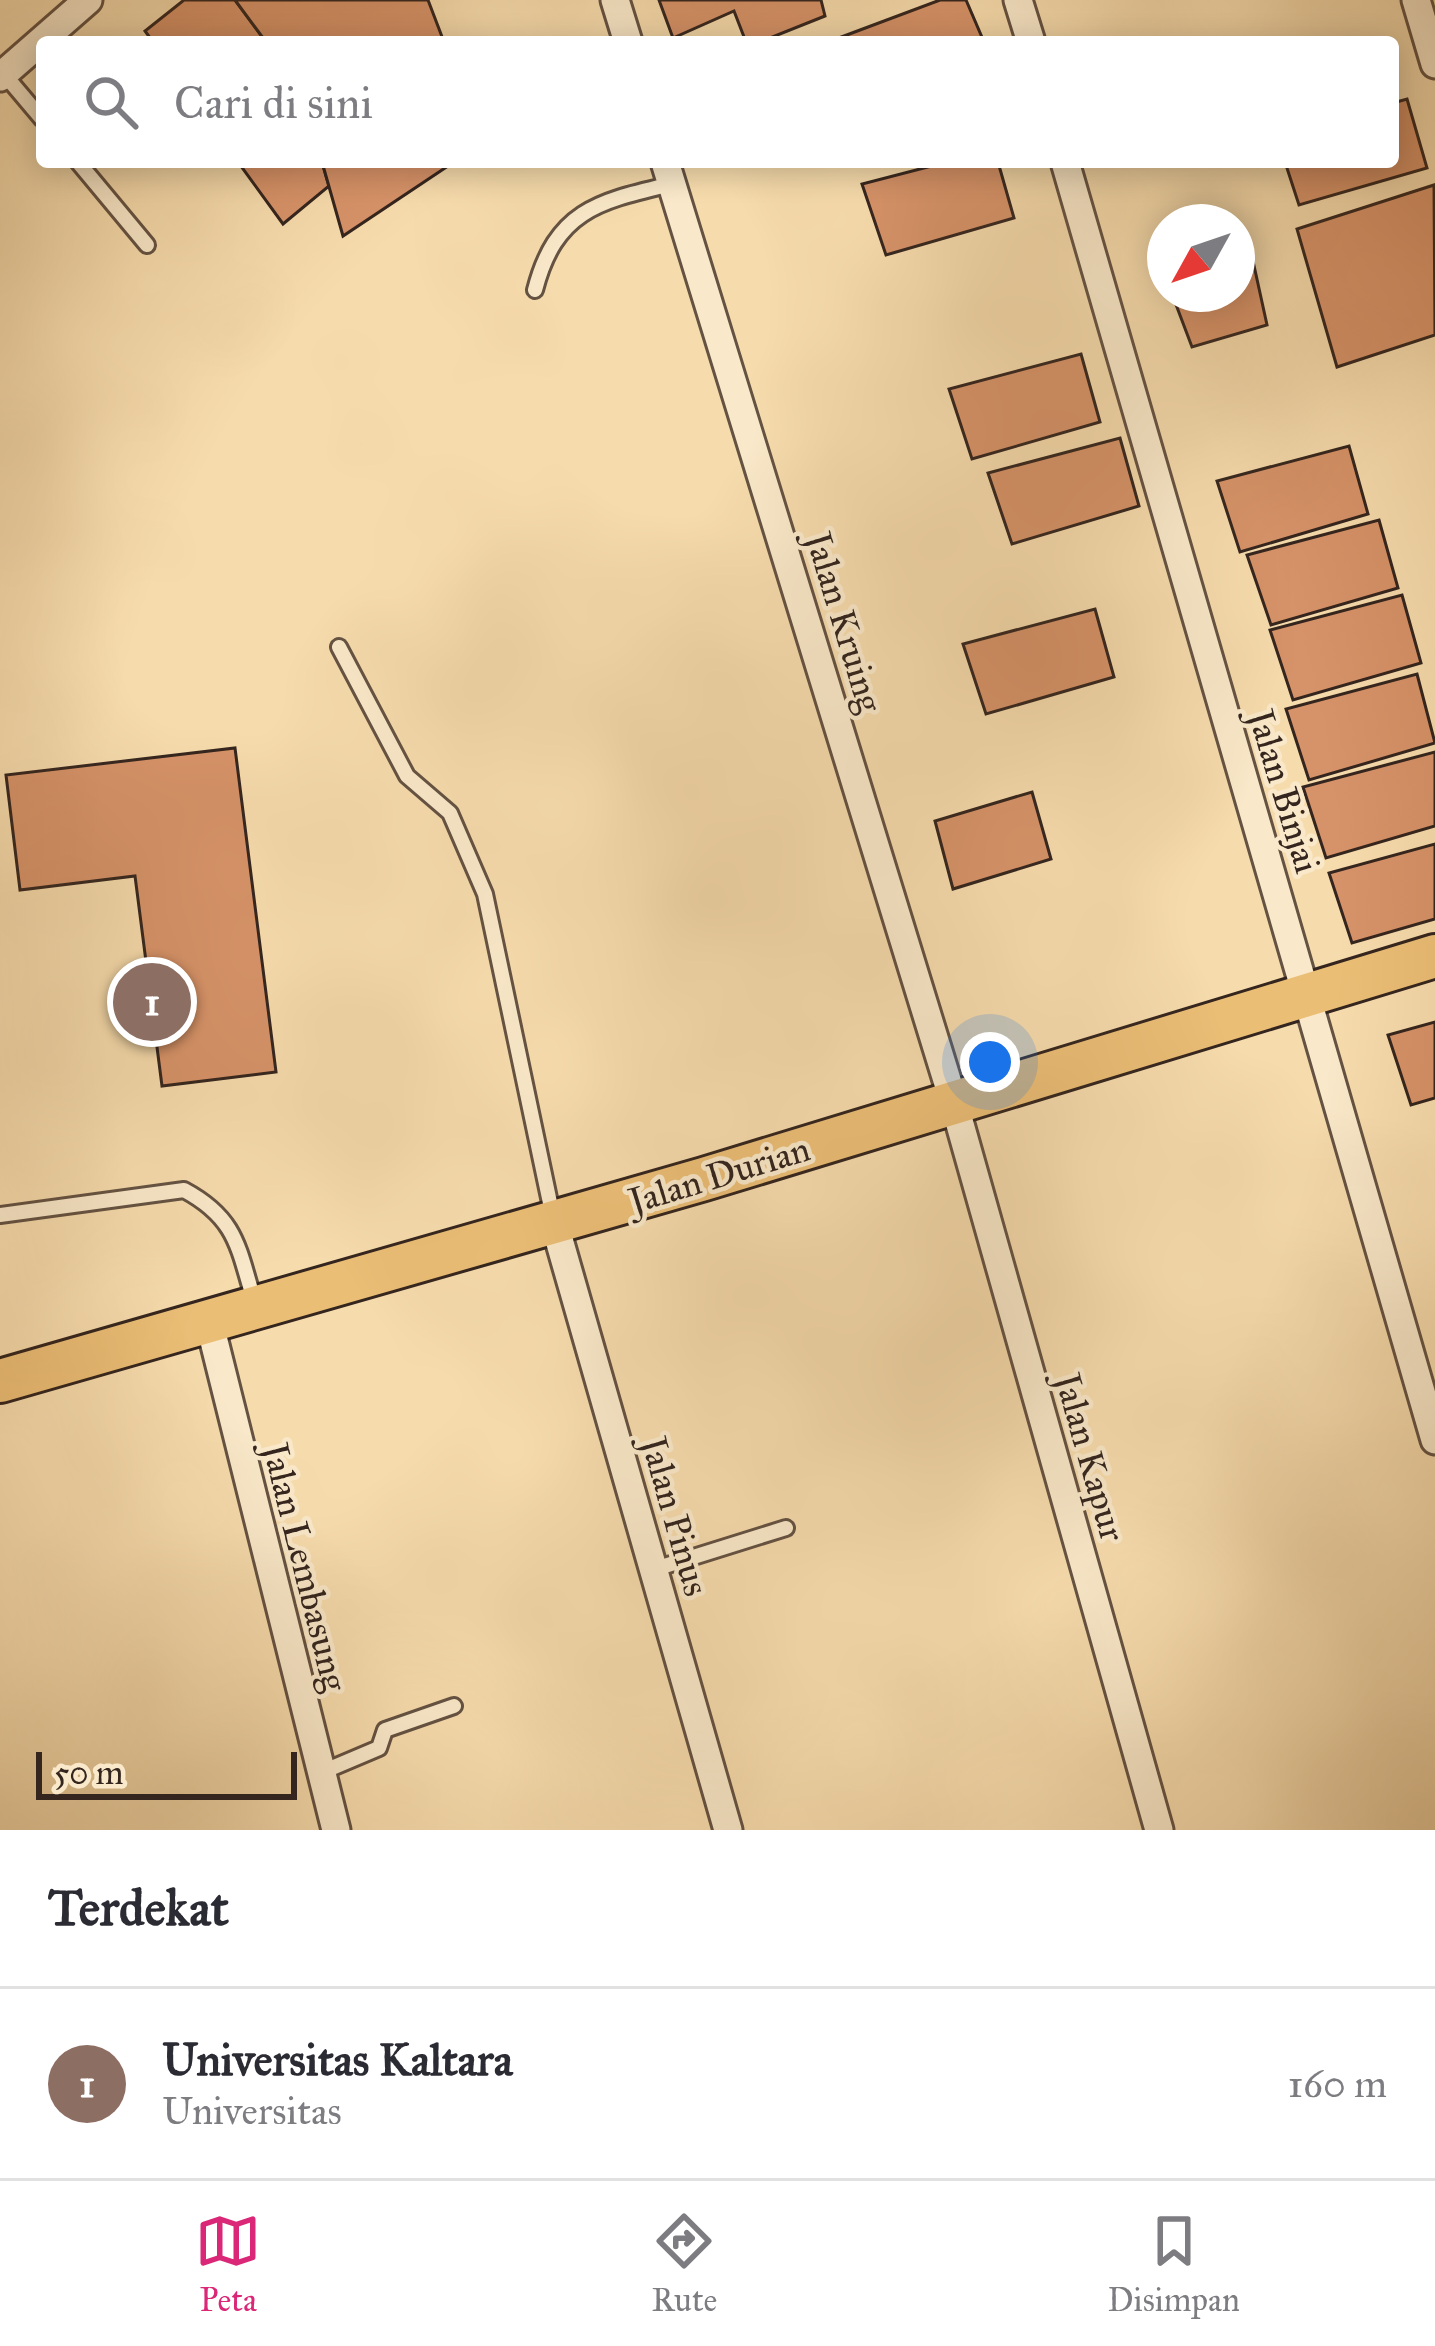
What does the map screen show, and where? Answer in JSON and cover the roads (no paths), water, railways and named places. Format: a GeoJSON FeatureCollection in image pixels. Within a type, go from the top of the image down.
{"type":"FeatureCollection","features":[{"type":"Feature","properties":{"kind":"main road","name":"Jalan Durian"},"geometry":{"type":"LineString","coordinates":[[0,1381],[554,1222],[1435,956]]}},
{"type":"Feature","properties":{"kind":"street"},"geometry":{"type":"LineString","coordinates":[[47,36],[88,0]]}},
{"type":"Feature","properties":{"kind":"street"},"geometry":{"type":"LineString","coordinates":[[615,0],[626,36]]}},
{"type":"Feature","properties":{"kind":"street"},"geometry":{"type":"LineString","coordinates":[[1018,0],[1028,36]]}},
{"type":"Feature","properties":{"kind":"street"},"geometry":{"type":"LineString","coordinates":[[1416,0],[1435,64]]}},
{"type":"Feature","properties":{"kind":"street"},"geometry":{"type":"LineString","coordinates":[[2,75],[36,45]]}},
{"type":"Feature","properties":{"kind":"street","name":"Jalan Binjai"},"geometry":{"type":"LineString","coordinates":[[1067,168],[1435,1440]]}},
{"type":"Feature","properties":{"kind":"street","name":"Jalan Kruing"},"geometry":{"type":"LineString","coordinates":[[668,173],[954,1103]]}},
{"type":"Feature","properties":{"kind":"street","name":"Jalan Kapur"},"geometry":{"type":"LineString","coordinates":[[954,1103],[1159,1830]]}},
{"type":"Feature","properties":{"kind":"street","name":"Jalan Pinus"},"geometry":{"type":"LineString","coordinates":[[554,1222],[728,1830]]}},
{"type":"Feature","properties":{"kind":"street","name":"Jalan Lembasung"},"geometry":{"type":"LineString","coordinates":[[209,1321],[336,1830]]}},
{"type":"Feature","properties":{"kind":"lane"},"geometry":{"type":"LineString","coordinates":[[2,75],[36,112]]}},
{"type":"Feature","properties":{"kind":"lane"},"geometry":{"type":"LineString","coordinates":[[83,168],[147,245]]}},
{"type":"Feature","properties":{"kind":"lane"},"geometry":{"type":"LineString","coordinates":[[535,290],[540,270],[568,222],[601,201],[668,173]]}},
{"type":"Feature","properties":{"kind":"lane"},"geometry":{"type":"LineString","coordinates":[[339,647],[407,776],[450,813],[485,894],[554,1222]]}},
{"type":"Feature","properties":{"kind":"lane"},"geometry":{"type":"LineString","coordinates":[[0,1215],[184,1190],[210,1204],[232,1231],[256,1308]]}},
{"type":"Feature","properties":{"kind":"lane"},"geometry":{"type":"LineString","coordinates":[[655,1569],[786,1528]]}},
{"type":"Feature","properties":{"kind":"lane"},"geometry":{"type":"LineString","coordinates":[[320,1773],[379,1748],[386,1730],[454,1706]]}},
{"type":"Feature","properties":{"kind":"place","name":"Universitas Kaltara"},"geometry":{"type":"Point","coordinates":[152,1002]}}]}
